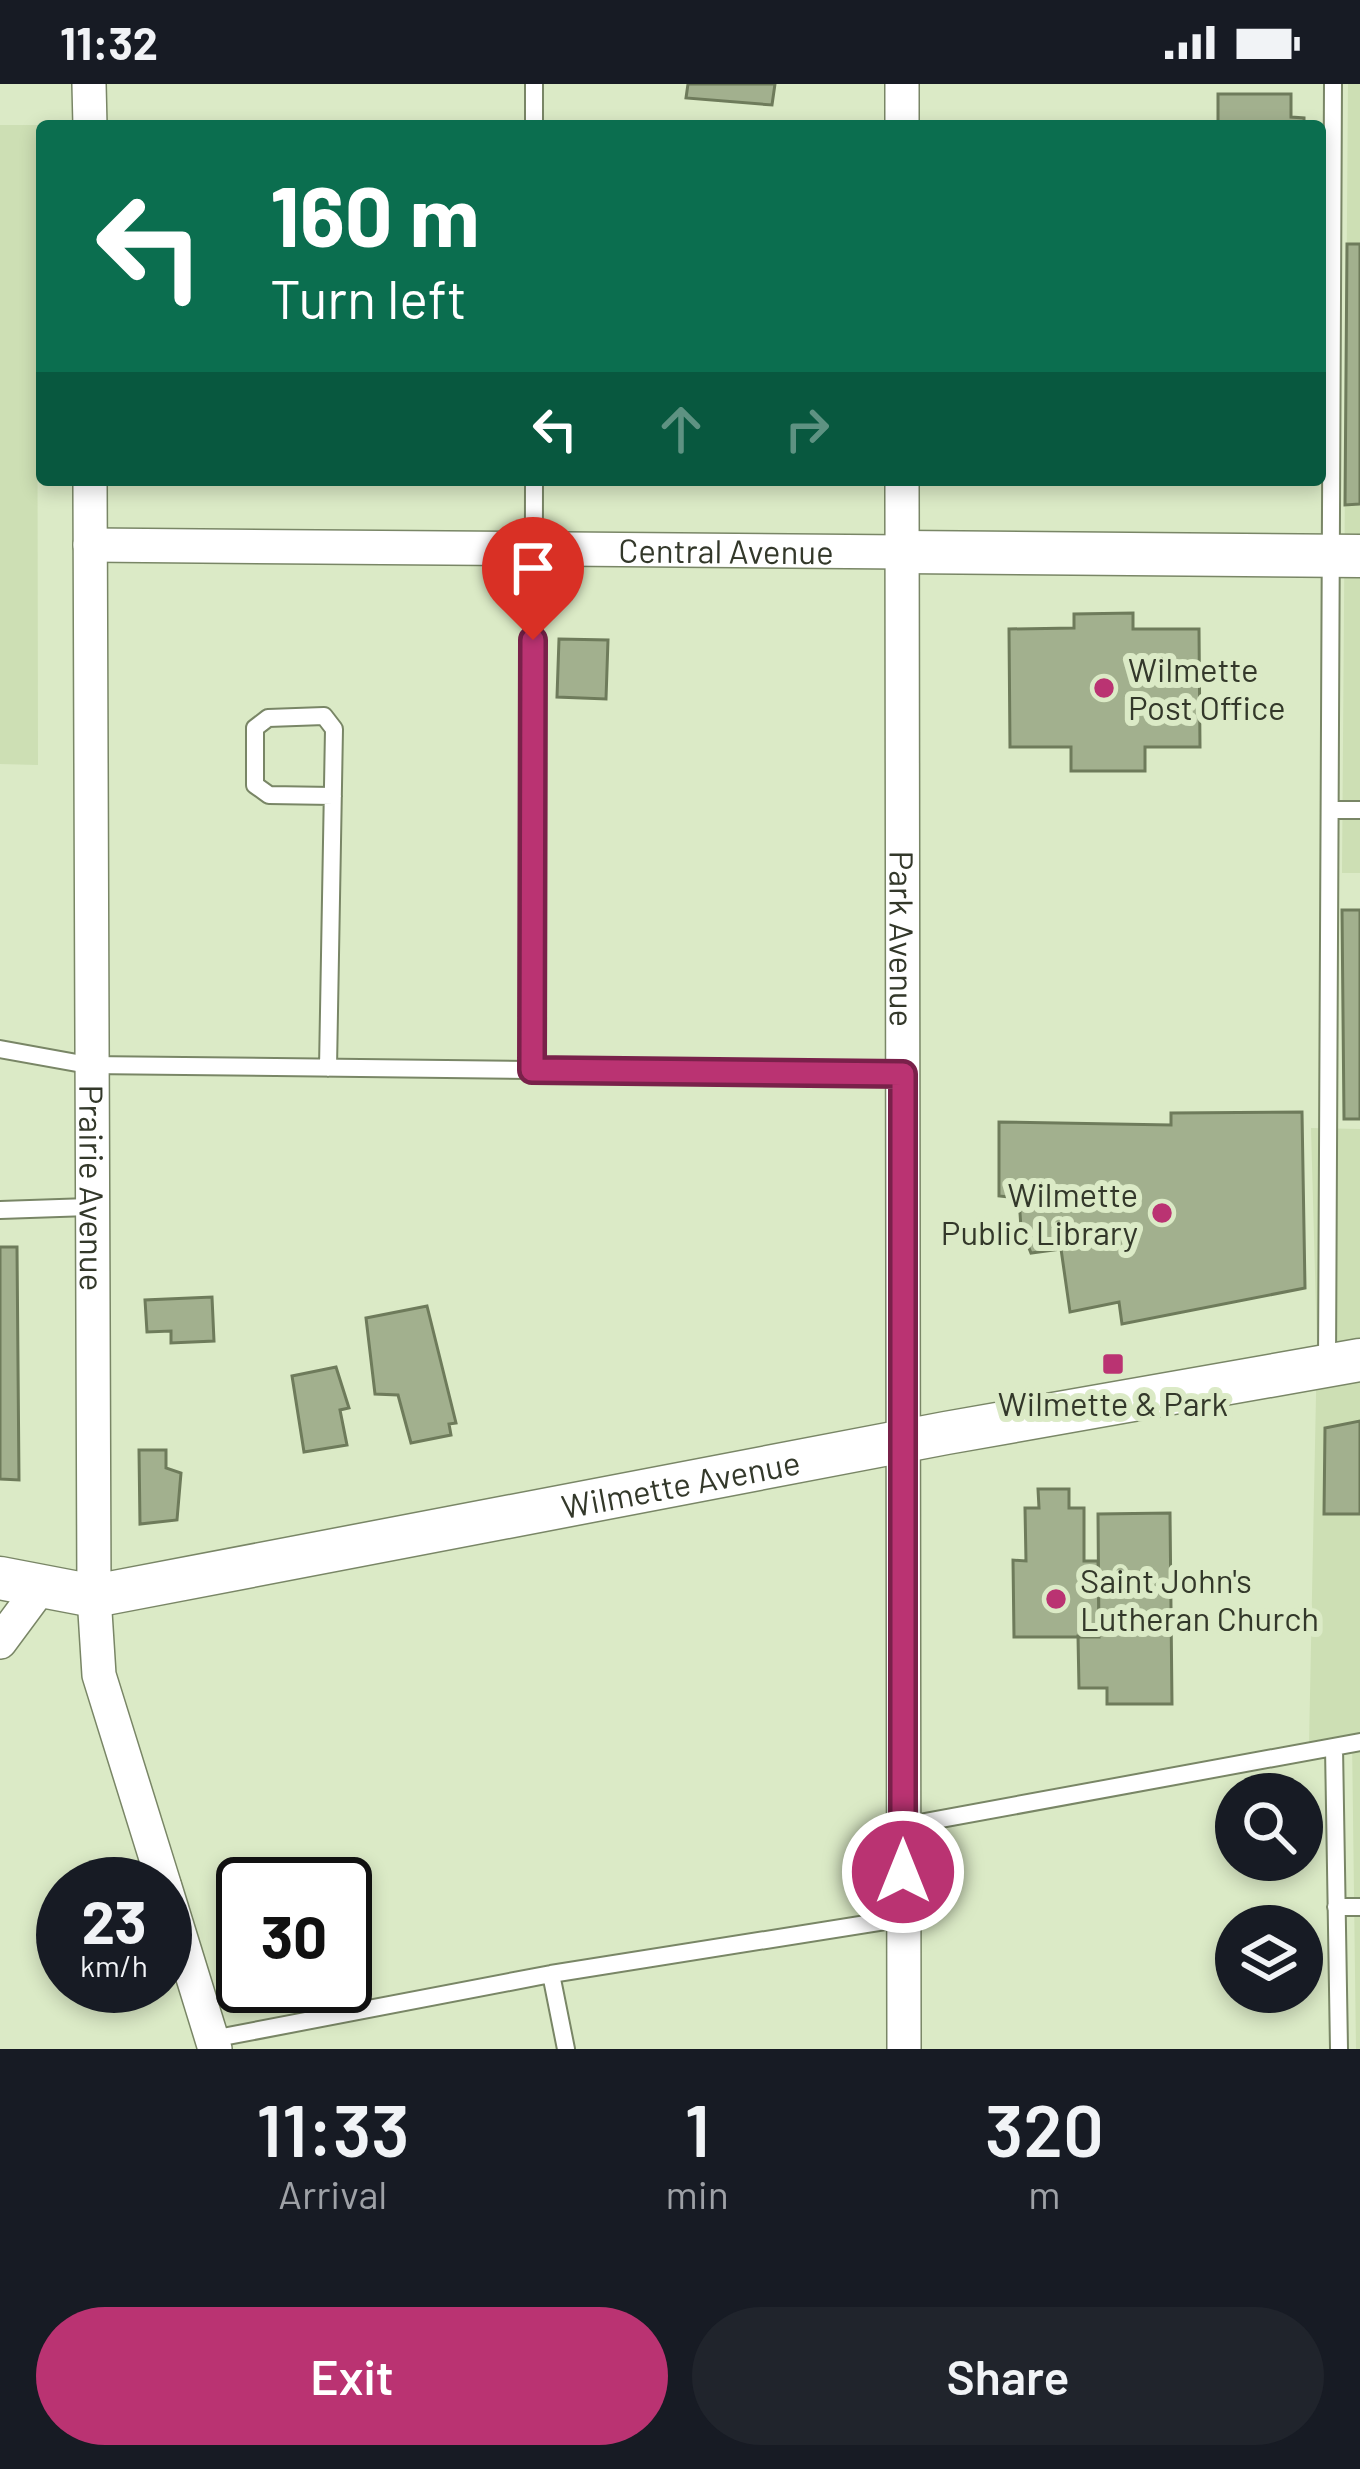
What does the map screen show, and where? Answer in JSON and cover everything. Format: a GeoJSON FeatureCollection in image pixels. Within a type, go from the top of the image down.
{"type":"FeatureCollection","features":[{"type":"Feature","properties":{"kind":"street"},"geometry":{"type":"LineString","coordinates":[[89,84],[90,120]]}},
{"type":"Feature","properties":{"kind":"street"},"geometry":{"type":"LineString","coordinates":[[902,84],[902,120]]}},
{"type":"Feature","properties":{"kind":"street","name":"Prairie Avenue"},"geometry":{"type":"LineString","coordinates":[[90,486],[88,1065],[94,1596],[99,1675],[156,1857]]}},
{"type":"Feature","properties":{"kind":"street","name":"Park Avenue"},"geometry":{"type":"LineString","coordinates":[[902,486],[904,2049]]}},
{"type":"Feature","properties":{"kind":"street","name":"Central Avenue"},"geometry":{"type":"LineString","coordinates":[[90,545],[1345,556]]}},
{"type":"Feature","properties":{"kind":"street","name":"Wilmette Avenue"},"geometry":{"type":"LineString","coordinates":[[20,1583],[94,1596],[1344,1363]]}},
{"type":"Feature","properties":{"kind":"street"},"geometry":{"type":"LineString","coordinates":[[0,1642],[20,1583]]}},
{"type":"Feature","properties":{"kind":"street","name":"Prairie Avenue"},"geometry":{"type":"LineString","coordinates":[[192,1973],[214,2044]]}},
{"type":"Feature","properties":{"kind":"lane"},"geometry":{"type":"LineString","coordinates":[[534,84],[534,120]]}},
{"type":"Feature","properties":{"kind":"lane"},"geometry":{"type":"LineString","coordinates":[[1333,84],[1345,556],[1330,810],[1344,1363]]}},
{"type":"Feature","properties":{"kind":"lane"},"geometry":{"type":"LineString","coordinates":[[532,1070],[534,486]]}},
{"type":"Feature","properties":{"kind":"lane"},"geometry":{"type":"LineString","coordinates":[[328,1068],[333,796],[334,729],[324,716],[268,718],[255,728],[255,785],[269,795],[333,796]]}},
{"type":"Feature","properties":{"kind":"lane"},"geometry":{"type":"LineString","coordinates":[[1330,810],[1360,810]]}},
{"type":"Feature","properties":{"kind":"lane"},"geometry":{"type":"LineString","coordinates":[[0,1049],[88,1065],[903,1074]]}},
{"type":"Feature","properties":{"kind":"lane"},"geometry":{"type":"LineString","coordinates":[[0,1210],[89,1207]]}},
{"type":"Feature","properties":{"kind":"lane"},"geometry":{"type":"LineString","coordinates":[[903,1826],[1360,1742]]}},
{"type":"Feature","properties":{"kind":"lane"},"geometry":{"type":"LineString","coordinates":[[1334,1747],[1339,2049]]}},
{"type":"Feature","properties":{"kind":"lane"},"geometry":{"type":"LineString","coordinates":[[1336,1907],[1360,1907]]}},
{"type":"Feature","properties":{"kind":"lane"},"geometry":{"type":"LineString","coordinates":[[214,2044],[551,1974],[904,1918]]}},
{"type":"Feature","properties":{"kind":"lane"},"geometry":{"type":"LineString","coordinates":[[551,1974],[566,2049]]}},
{"type":"Feature","properties":{"kind":"shaded area"},"geometry":{"type":"Polygon","coordinates":[[[1348,84],[1360,84],[1360,873],[1342,873],[1348,84]]]}},
{"type":"Feature","properties":{"kind":"shaded area"},"geometry":{"type":"Polygon","coordinates":[[[0,125],[36,125],[38,765],[0,764],[0,125]]]}},
{"type":"Feature","properties":{"kind":"shaded area"},"geometry":{"type":"Polygon","coordinates":[[[1311,1128],[1360,1129],[1360,2049],[1356,2049],[1352,1738],[1309,1745],[1317,1345],[1311,1128]]]}},
{"type":"Feature","properties":{"kind":"building"},"geometry":{"type":"Polygon","coordinates":[[[688,84],[775,84],[772,105],[686,98],[688,84]]]}},
{"type":"Feature","properties":{"kind":"building"},"geometry":{"type":"Polygon","coordinates":[[[1218,94],[1291,94],[1291,117],[1304,118],[1304,120],[1218,120],[1218,94]]]}},
{"type":"Feature","properties":{"kind":"building"},"geometry":{"type":"Polygon","coordinates":[[[1347,244],[1360,244],[1360,504],[1345,505],[1347,244]]]}},
{"type":"Feature","properties":{"kind":"building","name":"Wilmette Post Office"},"geometry":{"type":"Polygon","coordinates":[[[1133,613],[1133,629],[1199,629],[1200,747],[1145,747],[1145,771],[1071,771],[1071,747],[1010,747],[1009,629],[1074,628],[1074,614],[1133,613]]]}},
{"type":"Feature","properties":{"kind":"building"},"geometry":{"type":"Polygon","coordinates":[[[559,639],[608,640],[606,699],[557,697],[559,639]]]}},
{"type":"Feature","properties":{"kind":"building"},"geometry":{"type":"Polygon","coordinates":[[[1342,910],[1360,910],[1360,1119],[1344,1119],[1342,910]]]}},
{"type":"Feature","properties":{"kind":"building","name":"Wilmette Public Library"},"geometry":{"type":"Polygon","coordinates":[[[1302,1112],[1305,1288],[1122,1324],[1119,1302],[1070,1312],[1061,1249],[1031,1253],[1021,1228],[1019,1198],[999,1196],[999,1122],[1171,1125],[1171,1113],[1302,1112]]]}},
{"type":"Feature","properties":{"kind":"building"},"geometry":{"type":"Polygon","coordinates":[[[0,1247],[17,1247],[19,1480],[0,1479],[0,1247]]]}},
{"type":"Feature","properties":{"kind":"building"},"geometry":{"type":"Polygon","coordinates":[[[212,1297],[214,1341],[171,1343],[171,1331],[147,1332],[145,1300],[212,1297]]]}},
{"type":"Feature","properties":{"kind":"building"},"geometry":{"type":"Polygon","coordinates":[[[427,1306],[456,1423],[449,1424],[451,1435],[411,1443],[398,1395],[375,1394],[366,1318],[427,1306]]]}},
{"type":"Feature","properties":{"kind":"building"},"geometry":{"type":"Polygon","coordinates":[[[336,1367],[349,1408],[340,1410],[347,1445],[304,1452],[292,1376],[336,1367]]]}},
{"type":"Feature","properties":{"kind":"building"},"geometry":{"type":"Polygon","coordinates":[[[1360,1421],[1360,1514],[1324,1514],[1325,1428],[1360,1421]]]}},
{"type":"Feature","properties":{"kind":"building"},"geometry":{"type":"Polygon","coordinates":[[[139,1450],[166,1450],[166,1468],[181,1473],[177,1520],[140,1524],[139,1450]]]}},
{"type":"Feature","properties":{"kind":"building","name":"Saint John's Lutheran Church"},"geometry":{"type":"Polygon","coordinates":[[[1038,1489],[1069,1489],[1069,1508],[1084,1508],[1084,1561],[1098,1561],[1099,1637],[1014,1637],[1013,1560],[1026,1561],[1025,1508],[1039,1508],[1038,1489]]]}},
{"type":"Feature","properties":{"kind":"building"},"geometry":{"type":"Polygon","coordinates":[[[1170,1513],[1172,1704],[1107,1704],[1107,1688],[1079,1688],[1078,1636],[1099,1637],[1098,1514],[1170,1513]]]}},
{"type":"Feature","properties":{"kind":"place","name":"Wilmette Post Office"},"geometry":{"type":"Point","coordinates":[1104,688]}},
{"type":"Feature","properties":{"kind":"place","name":"Wilmette Public Library"},"geometry":{"type":"Point","coordinates":[1162,1213]}},
{"type":"Feature","properties":{"kind":"place","name":"Wilmette & Park"},"geometry":{"type":"Point","coordinates":[1113,1364]}},
{"type":"Feature","properties":{"kind":"place","name":"Saint John's Lutheran Church"},"geometry":{"type":"Point","coordinates":[1056,1599]}},
{"type":"Feature","properties":{"kind":"route"},"geometry":{"type":"LineString","coordinates":[[533,640],[532,1070],[903,1074],[903,1872]]}}]}
